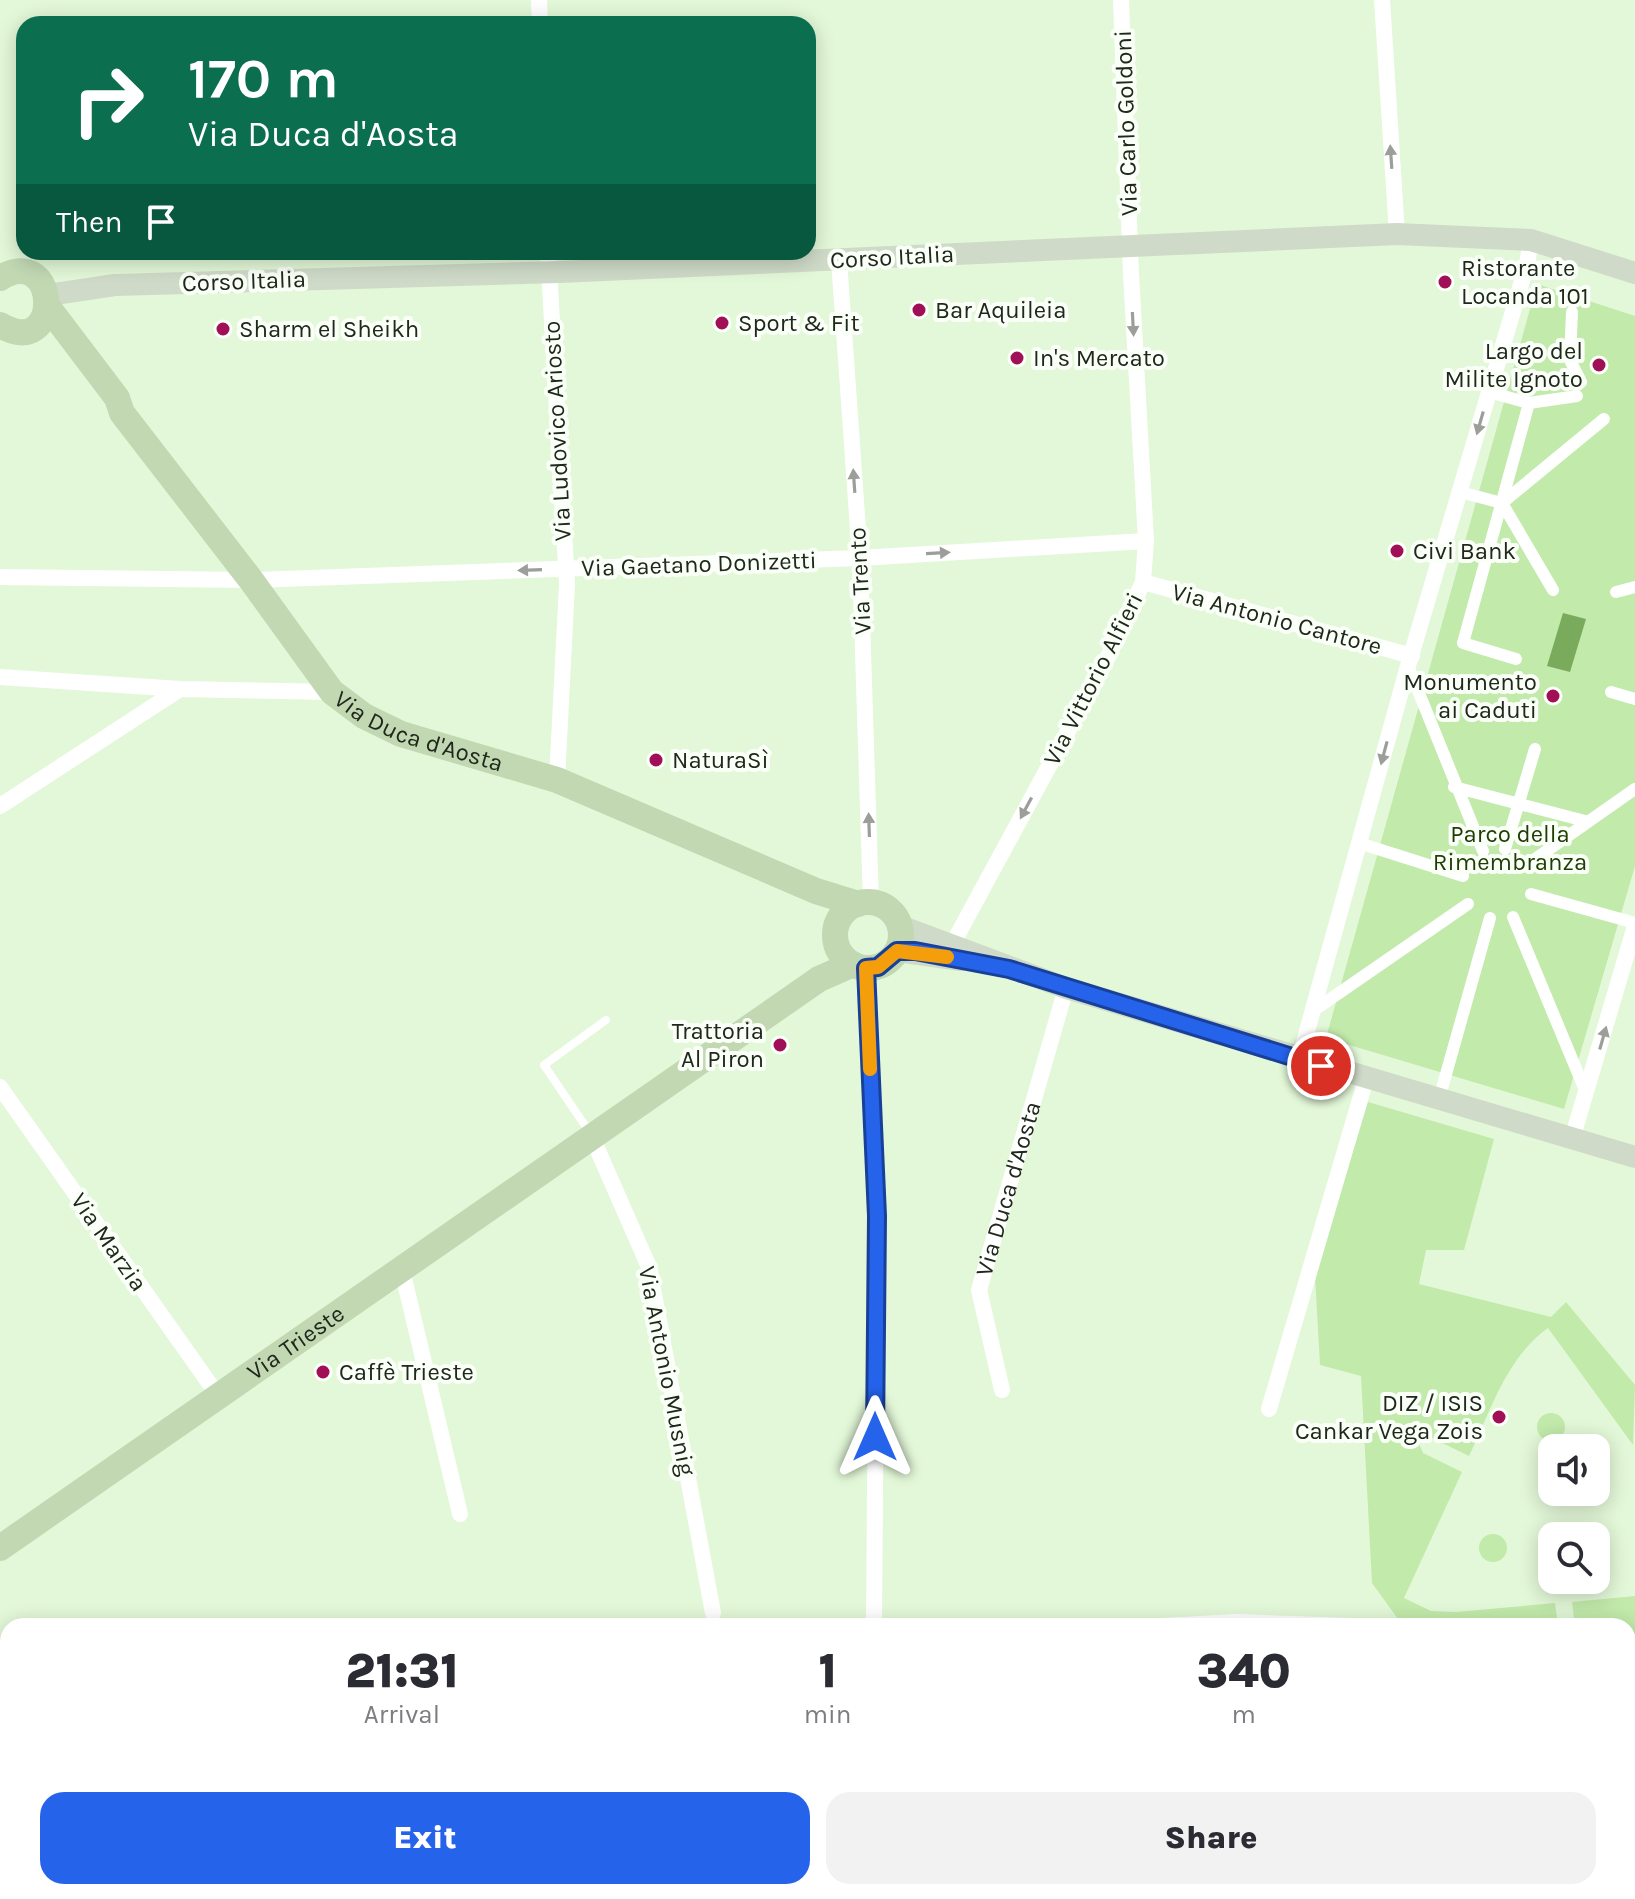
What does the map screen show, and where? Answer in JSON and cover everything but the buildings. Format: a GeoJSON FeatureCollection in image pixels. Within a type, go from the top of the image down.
{"type":"FeatureCollection","features":[{"type":"Feature","properties":{"kind":"main road","name":"Corso Italia"},"geometry":{"type":"LineString","coordinates":[[44,310],[115,285],[548,262],[839,260],[1397,234],[1531,240],[1635,273]]}},
{"type":"Feature","properties":{"kind":"main road"},"geometry":{"type":"LineString","coordinates":[[6,271],[36,277],[54,338],[108,405],[122,413],[251,580],[332,692]]}},
{"type":"Feature","properties":{"kind":"main road"},"geometry":{"type":"LineString","coordinates":[[0,325],[10,331],[24,332],[44,310]]}},
{"type":"Feature","properties":{"kind":"main road","name":"Via Duca d'Aosta"},"geometry":{"type":"LineString","coordinates":[[332,692],[364,716],[401,734],[557,780],[857,908],[883,906],[898,938],[1009,969],[1299,1060],[1635,1157]]}},
{"type":"Feature","properties":{"kind":"main road"},"geometry":{"type":"LineString","coordinates":[[857,908],[836,927],[852,961],[878,967],[898,938]]}},
{"type":"Feature","properties":{"kind":"main road","name":"Via Duca d'Aosta"},"geometry":{"type":"LineString","coordinates":[[898,938],[952,945],[1009,969]]}},
{"type":"Feature","properties":{"kind":"main road","name":"Via Trieste"},"geometry":{"type":"LineString","coordinates":[[0,1548],[819,979],[852,961]]}},
{"type":"Feature","properties":{"kind":"street","name":"Via Carlo Goldoni"},"geometry":{"type":"LineString","coordinates":[[1121,0],[1131,246]]}},
{"type":"Feature","properties":{"kind":"street"},"geometry":{"type":"LineString","coordinates":[[1382,0],[1397,234]]}},
{"type":"Feature","properties":{"kind":"street"},"geometry":{"type":"LineString","coordinates":[[1299,1060],[1531,240]]}},
{"type":"Feature","properties":{"kind":"street","name":"Via Vittorio Alfieri"},"geometry":{"type":"LineString","coordinates":[[952,945],[1106,661],[1143,582],[1146,541],[1131,246]]}},
{"type":"Feature","properties":{"kind":"street","name":"Via Trento"},"geometry":{"type":"LineString","coordinates":[[839,260],[860,558],[857,908]]}},
{"type":"Feature","properties":{"kind":"street","name":"Via Ludovico Ariosto"},"geometry":{"type":"LineString","coordinates":[[548,262],[566,569],[557,780]]}},
{"type":"Feature","properties":{"kind":"street"},"geometry":{"type":"LineString","coordinates":[[1572,312],[1570,360],[1581,382]]}},
{"type":"Feature","properties":{"kind":"street"},"geometry":{"type":"LineString","coordinates":[[1489,392],[1529,403],[1577,396]]}},
{"type":"Feature","properties":{"kind":"street"},"geometry":{"type":"LineString","coordinates":[[1516,659],[1463,643],[1529,403]]}},
{"type":"Feature","properties":{"kind":"street"},"geometry":{"type":"LineString","coordinates":[[1502,503],[1604,419]]}},
{"type":"Feature","properties":{"kind":"street"},"geometry":{"type":"LineString","coordinates":[[1460,492],[1502,503],[1553,590]]}},
{"type":"Feature","properties":{"kind":"street","name":"Via Gaetano Donizetti"},"geometry":{"type":"LineString","coordinates":[[0,577],[251,580],[860,558],[1146,541]]}},
{"type":"Feature","properties":{"kind":"street","name":"Via Antonio Cantore"},"geometry":{"type":"LineString","coordinates":[[1143,582],[1410,661]]}},
{"type":"Feature","properties":{"kind":"street"},"geometry":{"type":"LineString","coordinates":[[1616,592],[1635,587]]}},
{"type":"Feature","properties":{"kind":"street"},"geometry":{"type":"LineString","coordinates":[[1410,661],[1454,787],[1483,851]]}},
{"type":"Feature","properties":{"kind":"street","name":"Via Duca d'Aosta"},"geometry":{"type":"LineString","coordinates":[[0,677],[180,689],[332,692]]}},
{"type":"Feature","properties":{"kind":"street"},"geometry":{"type":"LineString","coordinates":[[0,806],[180,689]]}},
{"type":"Feature","properties":{"kind":"street"},"geometry":{"type":"LineString","coordinates":[[1611,692],[1635,699]]}},
{"type":"Feature","properties":{"kind":"street"},"geometry":{"type":"LineString","coordinates":[[1505,849],[1535,749]]}},
{"type":"Feature","properties":{"kind":"street"},"geometry":{"type":"LineString","coordinates":[[1454,787],[1585,821]]}},
{"type":"Feature","properties":{"kind":"street"},"geometry":{"type":"LineString","coordinates":[[1528,864],[1585,821],[1635,789]]}},
{"type":"Feature","properties":{"kind":"street"},"geometry":{"type":"LineString","coordinates":[[1359,843],[1463,876]]}},
{"type":"Feature","properties":{"kind":"street"},"geometry":{"type":"LineString","coordinates":[[1531,894],[1635,925],[1572,1139]]}},
{"type":"Feature","properties":{"kind":"street"},"geometry":{"type":"LineString","coordinates":[[1313,1011],[1468,904]]}},
{"type":"Feature","properties":{"kind":"street"},"geometry":{"type":"LineString","coordinates":[[1513,917],[1587,1095]]}},
{"type":"Feature","properties":{"kind":"street"},"geometry":{"type":"LineString","coordinates":[[1439,1099],[1490,918]]}},
{"type":"Feature","properties":{"kind":"street"},"geometry":{"type":"LineString","coordinates":[[852,961],[877,1216],[874,1618]]}},
{"type":"Feature","properties":{"kind":"street","name":"Via Duca d'Aosta"},"geometry":{"type":"LineString","coordinates":[[1002,1390],[979,1290],[1066,988]]}},
{"type":"Feature","properties":{"kind":"street"},"geometry":{"type":"LineString","coordinates":[[1269,1409],[1366,1079]]}},
{"type":"Feature","properties":{"kind":"street","name":"Via Marzia"},"geometry":{"type":"LineString","coordinates":[[0,1087],[219,1397]]}},
{"type":"Feature","properties":{"kind":"street","name":"Via Antonio Musnig"},"geometry":{"type":"LineString","coordinates":[[592,1137],[649,1267],[713,1613]]}},
{"type":"Feature","properties":{"kind":"street"},"geometry":{"type":"LineString","coordinates":[[402,1270],[460,1514]]}},
{"type":"Feature","properties":{"kind":"lane"},"geometry":{"type":"LineString","coordinates":[[592,1137],[544,1065],[606,1020]]}},
{"type":"Feature","properties":{"kind":"green space","name":"Parco della Rimembranza"},"geometry":{"type":"Polygon","coordinates":[[[1537,284],[1635,316],[1635,866],[1564,1109],[1326,1038],[1537,284]]]}},
{"type":"Feature","properties":{"kind":"green space","name":"DIZ / ISIS Cankar Vega Zois"},"geometry":{"type":"Polygon","coordinates":[[[1368,1102],[1494,1139],[1464,1250],[1426,1250],[1419,1284],[1551,1317],[1566,1302],[1635,1385],[1633,1445],[1548,1328],[1533,1340],[1510,1370],[1469,1456],[1430,1437],[1419,1444],[1423,1453],[1462,1472],[1404,1598],[1431,1611],[1456,1612],[1555,1603],[1557,1618],[1397,1618],[1372,1583],[1361,1376],[1320,1365],[1315,1275],[1368,1102]]]}},
{"type":"Feature","properties":{"kind":"green space"},"geometry":{"type":"Polygon","coordinates":[[[1546,1414],[1556,1414],[1564,1422],[1563,1434],[1538,1432],[1538,1422],[1546,1414]]]}},
{"type":"Feature","properties":{"kind":"green space"},"geometry":{"type":"Polygon","coordinates":[[[1493,1534],[1503,1538],[1507,1548],[1503,1558],[1493,1562],[1483,1558],[1479,1548],[1483,1538],[1493,1534]]]}},
{"type":"Feature","properties":{"kind":"green space"},"geometry":{"type":"Polygon","coordinates":[[[1635,1596],[1635,1618],[1574,1618],[1572,1602],[1635,1596]]]}},
{"type":"Feature","properties":{"kind":"shaded area"},"geometry":{"type":"Polygon","coordinates":[[[1563,613],[1586,619],[1570,672],[1547,666],[1563,613]]]}},
{"type":"Feature","properties":{"kind":"slow traffic"},"geometry":{"type":"LineString","coordinates":[[870,1069],[866,968],[878,967],[889,961],[897,951],[947,957]]}},
{"type":"Feature","properties":{"kind":"place","name":"Ristorante Locanda 101"},"geometry":{"type":"Point","coordinates":[1445,282]}},
{"type":"Feature","properties":{"kind":"place","name":"Bar Aquileia"},"geometry":{"type":"Point","coordinates":[919,310]}},
{"type":"Feature","properties":{"kind":"place","name":"Sport & Fit"},"geometry":{"type":"Point","coordinates":[722,323]}},
{"type":"Feature","properties":{"kind":"place","name":"Sharm el Sheikh"},"geometry":{"type":"Point","coordinates":[223,329]}},
{"type":"Feature","properties":{"kind":"place","name":"In's Mercato"},"geometry":{"type":"Point","coordinates":[1017,358]}},
{"type":"Feature","properties":{"kind":"place","name":"Largo del Milite Ignoto"},"geometry":{"type":"Point","coordinates":[1599,365]}},
{"type":"Feature","properties":{"kind":"place","name":"Civi Bank"},"geometry":{"type":"Point","coordinates":[1397,551]}},
{"type":"Feature","properties":{"kind":"place","name":"Monumento ai Caduti"},"geometry":{"type":"Point","coordinates":[1553,696]}},
{"type":"Feature","properties":{"kind":"place","name":"NaturaSì"},"geometry":{"type":"Point","coordinates":[656,760]}},
{"type":"Feature","properties":{"kind":"place","name":"Trattoria Al Piron"},"geometry":{"type":"Point","coordinates":[780,1045]}},
{"type":"Feature","properties":{"kind":"place","name":"Caffè Trieste"},"geometry":{"type":"Point","coordinates":[323,1372]}},
{"type":"Feature","properties":{"kind":"place","name":"DIZ / ISIS Cankar Vega Zois"},"geometry":{"type":"Point","coordinates":[1499,1417]}},
{"type":"Feature","properties":{"kind":"route"},"geometry":{"type":"LineString","coordinates":[[875,1437],[877,1216],[866,968],[878,967],[889,961],[897,951],[915,951],[1009,969],[1321,1066]]}}]}
